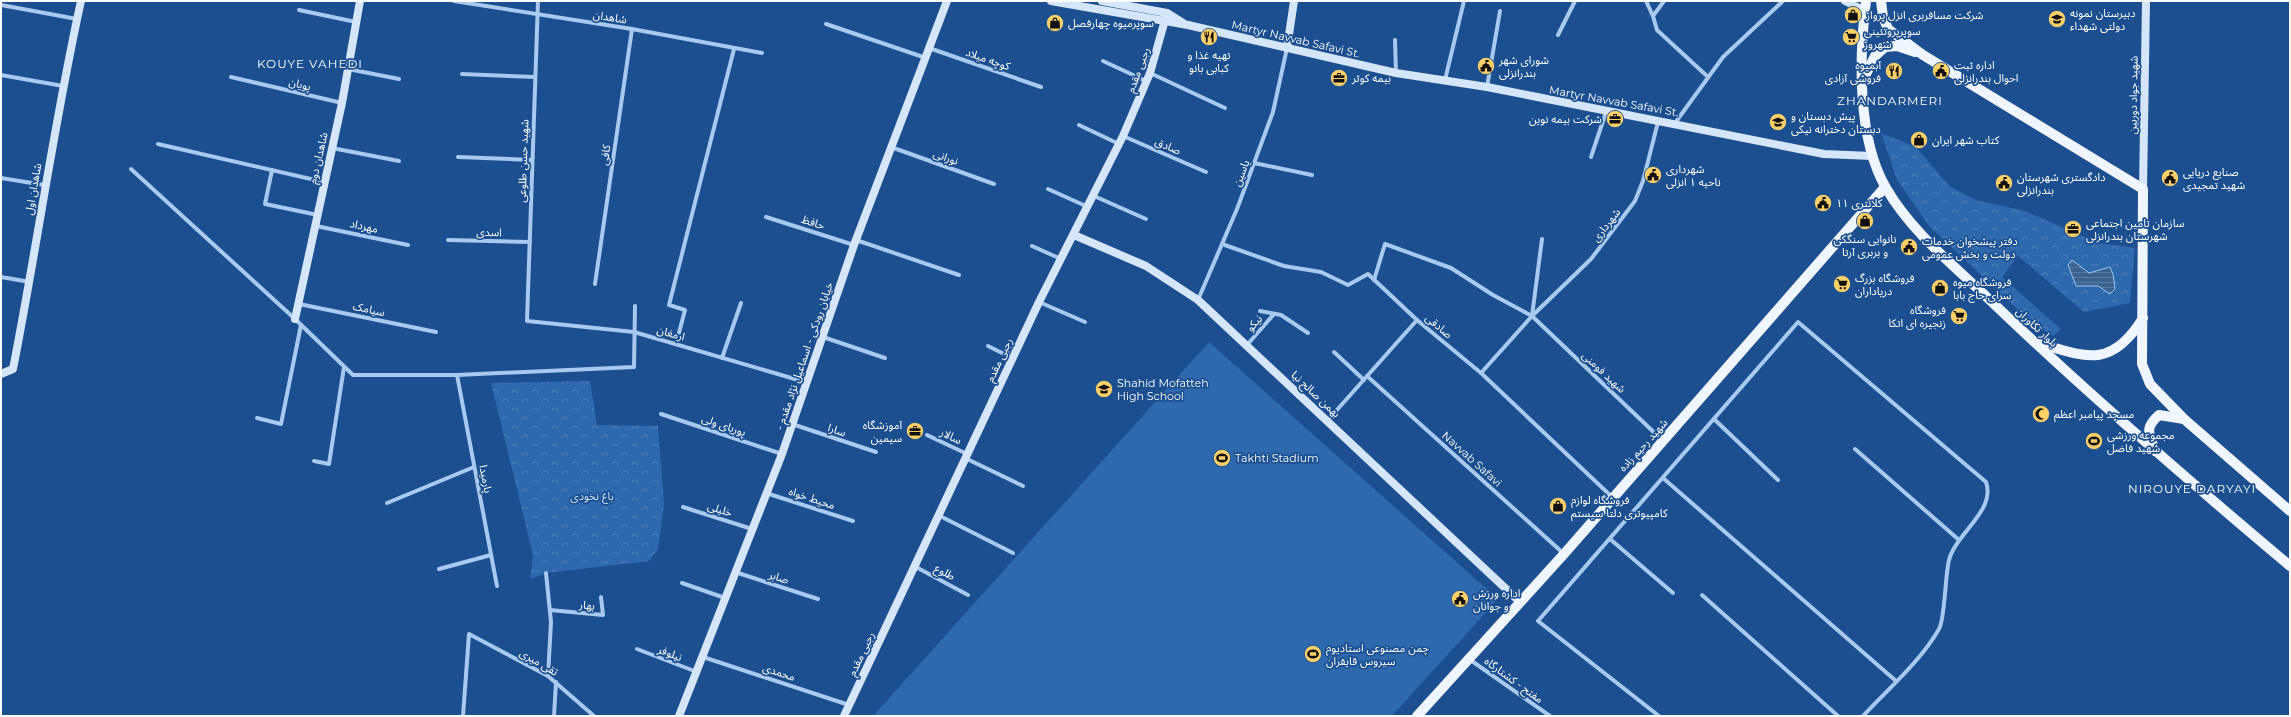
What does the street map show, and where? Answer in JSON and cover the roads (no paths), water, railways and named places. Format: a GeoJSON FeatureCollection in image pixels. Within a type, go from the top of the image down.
{"type":"FeatureCollection","features":[{"type":"Feature","properties":{"kind":"main road"},"geometry":{"type":"LineString","coordinates":[[1882,1],[1883,17],[1888,29],[1923,55],[2143,189],[2142,364],[2150,384],[2184,419],[2290,511]]}},
{"type":"Feature","properties":{"kind":"main road","name":"بلوار تکاوران"},"geometry":{"type":"LineString","coordinates":[[1865,6],[1862,49],[1862,81],[1866,124],[1872,156],[1886,187],[1909,222],[2032,340],[2155,452],[2290,566]]}},
{"type":"Feature","properties":{"kind":"main road"},"geometry":{"type":"LineString","coordinates":[[1862,81],[1875,56],[1885,47],[1897,46],[1923,55]]}},
{"type":"Feature","properties":{"kind":"main road","name":"شهید رحیم زاده"},"geometry":{"type":"LineString","coordinates":[[1417,716],[1564,554],[1886,187]]}},
{"type":"Feature","properties":{"kind":"main road"},"geometry":{"type":"LineString","coordinates":[[2032,340],[2080,355],[2102,355],[2114,351],[2128,339],[2143,318]]}},
{"type":"Feature","properties":{"kind":"main road"},"geometry":{"type":"LineString","coordinates":[[2155,452],[2148,431],[2152,422],[2159,415],[2184,419]]}},
{"type":"Feature","properties":{"kind":"street","name":"شاهدان اول"},"geometry":{"type":"LineString","coordinates":[[1,374],[13,369],[30,282],[44,185],[81,1]]}},
{"type":"Feature","properties":{"kind":"street","name":"شاهدان دوم"},"geometry":{"type":"LineString","coordinates":[[295,319],[342,103],[360,1]]}},
{"type":"Feature","properties":{"kind":"street","name":"شاهدان"},"geometry":{"type":"LineString","coordinates":[[454,1],[632,29],[762,53]]}},
{"type":"Feature","properties":{"kind":"street","name":"شهید حسن طلوعی"},"geometry":{"type":"LineString","coordinates":[[527,321],[536,14],[538,1]]}},
{"type":"Feature","properties":{"kind":"street","name":"- خیابان رودکی - اسماعیل نژاد مقدم"},"geometry":{"type":"LineString","coordinates":[[679,716],[782,454],[805,382],[823,337],[855,243],[947,1]]}},
{"type":"Feature","properties":{"kind":"street"},"geometry":{"type":"LineString","coordinates":[[1051,1],[1188,25]]}},
{"type":"Feature","properties":{"kind":"street"},"geometry":{"type":"LineString","coordinates":[[1102,1],[1167,13],[1188,25]]}},
{"type":"Feature","properties":{"kind":"street"},"geometry":{"type":"LineString","coordinates":[[1287,48],[1294,1]]}},
{"type":"Feature","properties":{"kind":"street"},"geometry":{"type":"LineString","coordinates":[[1445,80],[1464,1]]}},
{"type":"Feature","properties":{"kind":"street"},"geometry":{"type":"LineString","coordinates":[[1558,35],[1575,1]]}},
{"type":"Feature","properties":{"kind":"street"},"geometry":{"type":"LineString","coordinates":[[1646,1],[1653,16],[1657,30],[1708,78]]}},
{"type":"Feature","properties":{"kind":"street"},"geometry":{"type":"LineString","coordinates":[[1653,16],[1664,1]]}},
{"type":"Feature","properties":{"kind":"street"},"geometry":{"type":"LineString","coordinates":[[1675,123],[1723,57],[1783,1]]}},
{"type":"Feature","properties":{"kind":"street"},"geometry":{"type":"LineString","coordinates":[[1845,1],[1865,6]]}},
{"type":"Feature","properties":{"kind":"street","name":"شهید جواد دوربین"},"geometry":{"type":"LineString","coordinates":[[2143,189],[2146,1]]}},
{"type":"Feature","properties":{"kind":"street"},"geometry":{"type":"LineString","coordinates":[[1,5],[77,19]]}},
{"type":"Feature","properties":{"kind":"street"},"geometry":{"type":"LineString","coordinates":[[299,10],[356,22]]}},
{"type":"Feature","properties":{"kind":"street"},"geometry":{"type":"LineString","coordinates":[[1487,87],[1500,11]]}},
{"type":"Feature","properties":{"kind":"street","name":"رجبی مقدم"},"geometry":{"type":"LineString","coordinates":[[844,716],[1012,358],[1121,140],[1149,77],[1167,13]]}},
{"type":"Feature","properties":{"kind":"street"},"geometry":{"type":"LineString","coordinates":[[826,24],[926,58]]}},
{"type":"Feature","properties":{"kind":"street","name":"Martyr Navvab Safavi St."},"geometry":{"type":"LineString","coordinates":[[1188,25],[1396,73],[1487,87],[1658,122],[1675,123],[1824,154],[1872,156]]}},
{"type":"Feature","properties":{"kind":"street","name":"کافی"},"geometry":{"type":"LineString","coordinates":[[595,284],[632,29]]}},
{"type":"Feature","properties":{"kind":"street"},"geometry":{"type":"LineString","coordinates":[[1395,40],[1396,73]]}},
{"type":"Feature","properties":{"kind":"street","name":"کوچه میلاد"},"geometry":{"type":"LineString","coordinates":[[929,48],[1041,87]]}},
{"type":"Feature","properties":{"kind":"street","name":"یاسین"},"geometry":{"type":"LineString","coordinates":[[1198,300],[1222,244],[1273,112],[1287,48]]}},
{"type":"Feature","properties":{"kind":"street"},"geometry":{"type":"LineString","coordinates":[[676,344],[685,310],[669,305],[734,49]]}},
{"type":"Feature","properties":{"kind":"street"},"geometry":{"type":"LineString","coordinates":[[1103,61],[1149,77],[1225,108]]}},
{"type":"Feature","properties":{"kind":"street"},"geometry":{"type":"LineString","coordinates":[[348,69],[399,79]]}},
{"type":"Feature","properties":{"kind":"street"},"geometry":{"type":"LineString","coordinates":[[462,74],[535,77]]}},
{"type":"Feature","properties":{"kind":"street"},"geometry":{"type":"LineString","coordinates":[[1,75],[64,86]]}},
{"type":"Feature","properties":{"kind":"street","name":"پویان"},"geometry":{"type":"LineString","coordinates":[[231,77],[342,103]]}},
{"type":"Feature","properties":{"kind":"street"},"geometry":{"type":"LineString","coordinates":[[1591,157],[1606,112]]}},
{"type":"Feature","properties":{"kind":"street","name":"شهرداری"},"geometry":{"type":"LineString","coordinates":[[1481,374],[1532,316],[1591,259],[1635,201],[1643,181],[1658,122]]}},
{"type":"Feature","properties":{"kind":"street","name":"صادق"},"geometry":{"type":"LineString","coordinates":[[1079,125],[1206,172]]}},
{"type":"Feature","properties":{"kind":"street"},"geometry":{"type":"LineString","coordinates":[[158,144],[324,182]]}},
{"type":"Feature","properties":{"kind":"street","name":"نورانی"},"geometry":{"type":"LineString","coordinates":[[891,147],[994,184]]}},
{"type":"Feature","properties":{"kind":"street"},"geometry":{"type":"LineString","coordinates":[[332,148],[398,161]]}},
{"type":"Feature","properties":{"kind":"street"},"geometry":{"type":"LineString","coordinates":[[458,157],[532,160]]}},
{"type":"Feature","properties":{"kind":"street"},"geometry":{"type":"LineString","coordinates":[[1254,163],[1312,175]]}},
{"type":"Feature","properties":{"kind":"street"},"geometry":{"type":"LineString","coordinates":[[131,169],[295,319],[352,375],[457,375],[634,368],[635,306]]}},
{"type":"Feature","properties":{"kind":"street"},"geometry":{"type":"LineString","coordinates":[[272,170],[265,204],[318,215]]}},
{"type":"Feature","properties":{"kind":"street"},"geometry":{"type":"LineString","coordinates":[[1,178],[44,185]]}},
{"type":"Feature","properties":{"kind":"street"},"geometry":{"type":"LineString","coordinates":[[1048,189],[1088,208]]}},
{"type":"Feature","properties":{"kind":"street"},"geometry":{"type":"LineString","coordinates":[[1094,196],[1146,219]]}},
{"type":"Feature","properties":{"kind":"street","name":"حافظ"},"geometry":{"type":"LineString","coordinates":[[766,217],[959,275]]}},
{"type":"Feature","properties":{"kind":"street","name":"مهرداد"},"geometry":{"type":"LineString","coordinates":[[316,226],[408,245]]}},
{"type":"Feature","properties":{"kind":"street","name":"بهمن صالح نیا"},"geometry":{"type":"LineString","coordinates":[[1074,235],[1146,266],[1198,300],[1328,420],[1520,602]]}},
{"type":"Feature","properties":{"kind":"street"},"geometry":{"type":"LineString","coordinates":[[1532,316],[1542,239]]}},
{"type":"Feature","properties":{"kind":"street","name":"اسدی"},"geometry":{"type":"LineString","coordinates":[[448,240],[530,242]]}},
{"type":"Feature","properties":{"kind":"street"},"geometry":{"type":"LineString","coordinates":[[1222,244],[1284,266],[1321,272],[1348,285],[1368,274],[1374,280]]}},
{"type":"Feature","properties":{"kind":"street","name":"شهید فومنی"},"geometry":{"type":"LineString","coordinates":[[1374,280],[1386,244],[1451,268],[1493,295],[1532,316],[1663,441]]}},
{"type":"Feature","properties":{"kind":"street"},"geometry":{"type":"LineString","coordinates":[[1032,246],[1061,260]]}},
{"type":"Feature","properties":{"kind":"street"},"geometry":{"type":"LineString","coordinates":[[1,277],[30,282]]}},
{"type":"Feature","properties":{"kind":"street","name":"صادقی"},"geometry":{"type":"LineString","coordinates":[[1374,280],[1481,374],[1613,497]]}},
{"type":"Feature","properties":{"kind":"street"},"geometry":{"type":"LineString","coordinates":[[1039,302],[1085,322]]}},
{"type":"Feature","properties":{"kind":"street"},"geometry":{"type":"LineString","coordinates":[[722,358],[741,303]]}},
{"type":"Feature","properties":{"kind":"street","name":"سیامک"},"geometry":{"type":"LineString","coordinates":[[299,304],[436,332]]}},
{"type":"Feature","properties":{"kind":"street"},"geometry":{"type":"LineString","coordinates":[[1260,311],[1281,315],[1308,333]]}},
{"type":"Feature","properties":{"kind":"street","name":"نیکو"},"geometry":{"type":"LineString","coordinates":[[1247,345],[1274,314]]}},
{"type":"Feature","properties":{"kind":"street"},"geometry":{"type":"LineString","coordinates":[[1328,420],[1418,320]]}},
{"type":"Feature","properties":{"kind":"street","name":"ارمغان"},"geometry":{"type":"LineString","coordinates":[[527,321],[634,332],[805,382]]}},
{"type":"Feature","properties":{"kind":"street"},"geometry":{"type":"LineString","coordinates":[[1659,716],[1538,621],[1664,478],[1798,322],[1986,482],[1989,491],[1986,502],[1959,540],[1949,559],[1940,627],[1928,647],[1863,716]]}},
{"type":"Feature","properties":{"kind":"street"},"geometry":{"type":"LineString","coordinates":[[256,418],[281,424],[301,325]]}},
{"type":"Feature","properties":{"kind":"street"},"geometry":{"type":"LineString","coordinates":[[823,337],[885,358]]}},
{"type":"Feature","properties":{"kind":"street"},"geometry":{"type":"LineString","coordinates":[[988,346],[1012,358]]}},
{"type":"Feature","properties":{"kind":"street","name":"Navvab Safavi"},"geometry":{"type":"LineString","coordinates":[[1334,352],[1366,378],[1564,554]]}},
{"type":"Feature","properties":{"kind":"street"},"geometry":{"type":"LineString","coordinates":[[314,462],[329,464],[344,367]]}},
{"type":"Feature","properties":{"kind":"street","name":"پارمیدا"},"geometry":{"type":"LineString","coordinates":[[457,375],[497,586]]}},
{"type":"Feature","properties":{"kind":"street","name":"پوریای ولی"},"geometry":{"type":"LineString","coordinates":[[661,414],[782,454]]}},
{"type":"Feature","properties":{"kind":"street"},"geometry":{"type":"LineString","coordinates":[[1714,419],[1778,480]]}},
{"type":"Feature","properties":{"kind":"street","name":"سارا"},"geometry":{"type":"LineString","coordinates":[[792,424],[876,452]]}},
{"type":"Feature","properties":{"kind":"street","name":"سالار"},"geometry":{"type":"LineString","coordinates":[[927,434],[1023,486]]}},
{"type":"Feature","properties":{"kind":"street"},"geometry":{"type":"LineString","coordinates":[[1856,449],[1959,540]]}},
{"type":"Feature","properties":{"kind":"street"},"geometry":{"type":"LineString","coordinates":[[387,503],[474,467]]}},
{"type":"Feature","properties":{"kind":"street"},"geometry":{"type":"LineString","coordinates":[[1664,478],[1896,681]]}},
{"type":"Feature","properties":{"kind":"street","name":"محیط خواه"},"geometry":{"type":"LineString","coordinates":[[766,493],[853,521]]}},
{"type":"Feature","properties":{"kind":"street","name":"خلیلی"},"geometry":{"type":"LineString","coordinates":[[683,507],[752,529]]}},
{"type":"Feature","properties":{"kind":"street"},"geometry":{"type":"LineString","coordinates":[[938,515],[1012,553]]}},
{"type":"Feature","properties":{"kind":"street"},"geometry":{"type":"LineString","coordinates":[[1610,539],[1673,593]]}},
{"type":"Feature","properties":{"kind":"street"},"geometry":{"type":"LineString","coordinates":[[439,569],[492,555]]}},
{"type":"Feature","properties":{"kind":"street","name":"طلوع"},"geometry":{"type":"LineString","coordinates":[[914,566],[968,595]]}},
{"type":"Feature","properties":{"kind":"street","name":"صابر"},"geometry":{"type":"LineString","coordinates":[[735,572],[818,599]]}},
{"type":"Feature","properties":{"kind":"street"},"geometry":{"type":"LineString","coordinates":[[546,573],[550,610],[548,676]]}},
{"type":"Feature","properties":{"kind":"street"},"geometry":{"type":"LineString","coordinates":[[682,583],[725,598]]}},
{"type":"Feature","properties":{"kind":"street"},"geometry":{"type":"LineString","coordinates":[[1702,595],[1838,716]]}},
{"type":"Feature","properties":{"kind":"street","name":"بهار"},"geometry":{"type":"LineString","coordinates":[[550,610],[603,615],[601,597]]}},
{"type":"Feature","properties":{"kind":"street","name":"تقی میری"},"geometry":{"type":"LineString","coordinates":[[463,716],[469,634],[548,676],[594,716]]}},
{"type":"Feature","properties":{"kind":"street","name":"نیلوفر"},"geometry":{"type":"LineString","coordinates":[[637,649],[697,672]]}},
{"type":"Feature","properties":{"kind":"street","name":"محمدی"},"geometry":{"type":"LineString","coordinates":[[703,657],[850,705]]}},
{"type":"Feature","properties":{"kind":"street","name":"مفتح - کشتارگاه"},"geometry":{"type":"LineString","coordinates":[[1469,658],[1550,716]]}},
{"type":"Feature","properties":{"kind":"street"},"geometry":{"type":"LineString","coordinates":[[554,716],[556,682]]}},
{"type":"Feature","properties":{"kind":"place","name":"شرکت مسافربری انزل پرواز"},"geometry":{"type":"Point","coordinates":[1853,15]}},
{"type":"Feature","properties":{"kind":"place","name":"دبیرستان نمونه دولتی شهداء"},"geometry":{"type":"Point","coordinates":[2057,19]}},
{"type":"Feature","properties":{"kind":"place","name":"سوپرمیوه چهارفصل"},"geometry":{"type":"Point","coordinates":[1055,23]}},
{"type":"Feature","properties":{"kind":"place","name":"تهیه غذا و کبابی بانو"},"geometry":{"type":"Point","coordinates":[1209,37]}},
{"type":"Feature","properties":{"kind":"place","name":"سوپرپروتئینی شهروز"},"geometry":{"type":"Point","coordinates":[1851,37]}},
{"type":"Feature","properties":{"kind":"place","name":"شورای شهر بندرانزلی"},"geometry":{"type":"Point","coordinates":[1486,66]}},
{"type":"Feature","properties":{"kind":"place","name":"آبمیوه فروشی آزادی"},"geometry":{"type":"Point","coordinates":[1894,71]}},
{"type":"Feature","properties":{"kind":"place","name":"اداره ثبت احوال بندرانزلی"},"geometry":{"type":"Point","coordinates":[1941,71]}},
{"type":"Feature","properties":{"kind":"place","name":"بیمه کوثر"},"geometry":{"type":"Point","coordinates":[1339,78]}},
{"type":"Feature","properties":{"kind":"place","name":"شرکت بیمه نوین"},"geometry":{"type":"Point","coordinates":[1615,119]}},
{"type":"Feature","properties":{"kind":"place","name":"پیش دبستان و دبستان دخترانه نیکی"},"geometry":{"type":"Point","coordinates":[1778,122]}},
{"type":"Feature","properties":{"kind":"place","name":"کتاب شهر ایران"},"geometry":{"type":"Point","coordinates":[1919,140]}},
{"type":"Feature","properties":{"kind":"place","name":"شهرداری ناحیه ۱ انزلی"},"geometry":{"type":"Point","coordinates":[1653,175]}},
{"type":"Feature","properties":{"kind":"place","name":"صنایع دریایی شهید تمجیدی"},"geometry":{"type":"Point","coordinates":[2170,178]}},
{"type":"Feature","properties":{"kind":"place","name":"دادگستری شهرستان بندرانزلی"},"geometry":{"type":"Point","coordinates":[2004,183]}},
{"type":"Feature","properties":{"kind":"place","name":"کلانتری ۱۱"},"geometry":{"type":"Point","coordinates":[1823,203]}},
{"type":"Feature","properties":{"kind":"place","name":"نانوایی سنگکی و بربری آرتا"},"geometry":{"type":"Point","coordinates":[1865,221]}},
{"type":"Feature","properties":{"kind":"place","name":"سازمان تامین اجتماعی شهرستان بندرانزلی"},"geometry":{"type":"Point","coordinates":[2073,229]}},
{"type":"Feature","properties":{"kind":"place","name":"دفتر پیشخوان خدمات دولت و بخش عمومی"},"geometry":{"type":"Point","coordinates":[1909,247]}},
{"type":"Feature","properties":{"kind":"place","name":"فروشگاه بزرگ دریاداران"},"geometry":{"type":"Point","coordinates":[1842,284]}},
{"type":"Feature","properties":{"kind":"place","name":"فروشگاه میوه سرای حاج بابا"},"geometry":{"type":"Point","coordinates":[1940,288]}},
{"type":"Feature","properties":{"kind":"place","name":"فروشگاه زنجیره ای اتکا"},"geometry":{"type":"Point","coordinates":[1959,316]}},
{"type":"Feature","properties":{"kind":"place","name":"Shahid Mofatteh High School"},"geometry":{"type":"Point","coordinates":[1104,389]}},
{"type":"Feature","properties":{"kind":"place","name":"مسجد پیامبر اعظم"},"geometry":{"type":"Point","coordinates":[2041,414]}},
{"type":"Feature","properties":{"kind":"place","name":"آموزشگاه سیمین"},"geometry":{"type":"Point","coordinates":[915,431]}},
{"type":"Feature","properties":{"kind":"place","name":"مجموعه ورزشی شهید فاضل"},"geometry":{"type":"Point","coordinates":[2094,441]}},
{"type":"Feature","properties":{"kind":"place","name":"Takhti Stadium"},"geometry":{"type":"Point","coordinates":[1222,458]}},
{"type":"Feature","properties":{"kind":"place","name":"فروشگاه لوازم کامپیوتری دلتا سیستم"},"geometry":{"type":"Point","coordinates":[1558,506]}},
{"type":"Feature","properties":{"kind":"place","name":"اداره ورزش و جوانان"},"geometry":{"type":"Point","coordinates":[1460,599]}},
{"type":"Feature","properties":{"kind":"place","name":"چمن مصنوعی استادیوم سیروس قایقران"},"geometry":{"type":"Point","coordinates":[1313,654]}},
{"type":"Feature","properties":{"kind":"district","name":"KOUYE VAHEDI"},"geometry":{"type":"Point","coordinates":[310,64]}},
{"type":"Feature","properties":{"kind":"district","name":"ZHANDARMERI"},"geometry":{"type":"Point","coordinates":[1890,101]}},
{"type":"Feature","properties":{"kind":"district","name":"NIROUYE DARYAYI"},"geometry":{"type":"Point","coordinates":[2192,489]}},
{"type":"Feature","properties":{"kind":"park label","name":"باغ نخودی"},"geometry":{"type":"Point","coordinates":[592,496]}}]}
